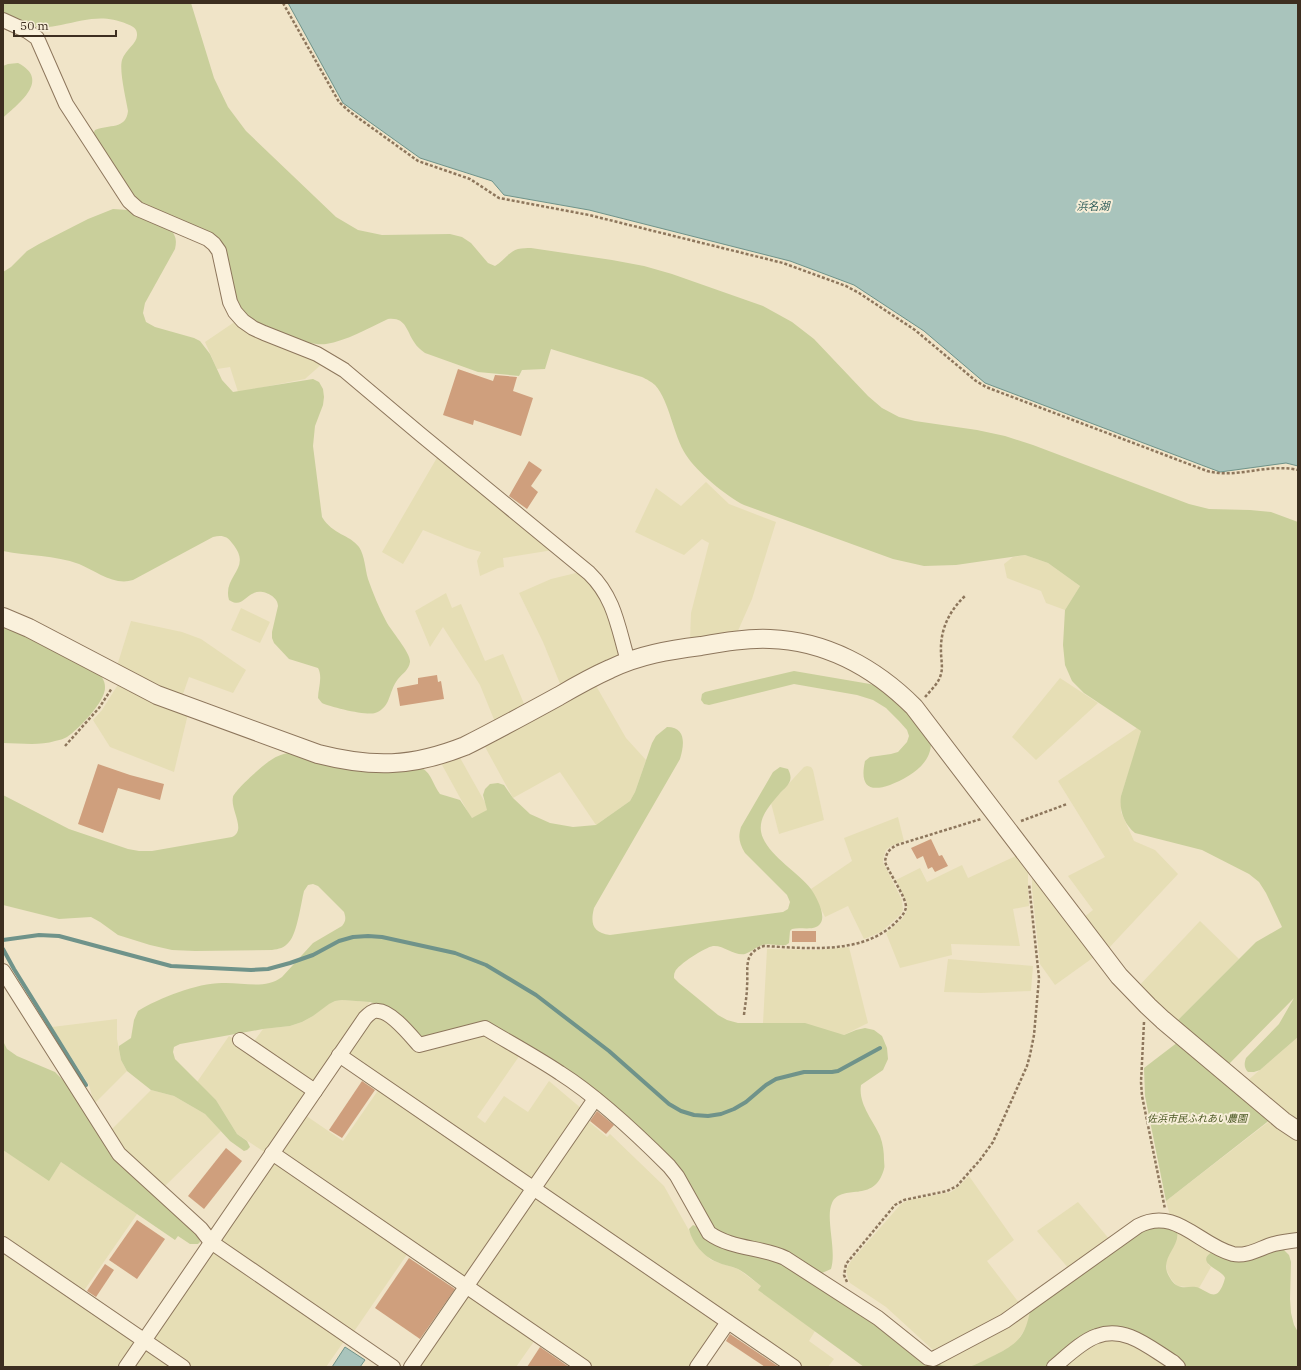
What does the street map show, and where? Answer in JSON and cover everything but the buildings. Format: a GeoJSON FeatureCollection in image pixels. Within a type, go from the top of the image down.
{"type":"FeatureCollection","features":[{"type":"Feature","properties":{"kind":"street"},"geometry":{"type":"LineString","coordinates":[[3,20],[27,31],[37,38],[66,104],[129,201],[144,212],[208,239],[220,251],[230,302],[235,312],[243,321],[258,331],[317,354],[344,370],[589,572],[610,600],[628,661]]}},
{"type":"Feature","properties":{"kind":"street"},"geometry":{"type":"LineString","coordinates":[[3,617],[42,634],[145,689],[175,702],[318,754],[339,760],[382,764],[424,760],[445,754],[465,746],[592,678],[628,661],[668,650],[730,641],[770,639],[791,641],[830,651],[861,665],[884,680],[915,708],[1105,960],[1133,992],[1153,1011],[1283,1121],[1298,1131]]}},
{"type":"Feature","properties":{"kind":"street"},"geometry":{"type":"LineString","coordinates":[[3,971],[119,1154],[201,1229],[211,1242],[393,1367]]}},
{"type":"Feature","properties":{"kind":"street"},"geometry":{"type":"LineString","coordinates":[[126,1367],[365,1018],[370,1013],[377,1010],[390,1016],[420,1045],[485,1028],[561,1074],[595,1099],[669,1166],[677,1176],[709,1233],[717,1239],[771,1252],[785,1258],[878,1318],[928,1358],[933,1359],[1005,1320],[1138,1226],[1147,1222],[1166,1220],[1175,1223],[1233,1254],[1244,1254],[1274,1244],[1298,1240]]}},
{"type":"Feature","properties":{"kind":"street"},"geometry":{"type":"LineString","coordinates":[[240,1040],[315,1091]]}},
{"type":"Feature","properties":{"kind":"street"},"geometry":{"type":"LineString","coordinates":[[339,1055],[794,1367]]}},
{"type":"Feature","properties":{"kind":"street"},"geometry":{"type":"LineString","coordinates":[[411,1367],[595,1099]]}},
{"type":"Feature","properties":{"kind":"street"},"geometry":{"type":"LineString","coordinates":[[272,1153],[584,1367]]}},
{"type":"Feature","properties":{"kind":"street"},"geometry":{"type":"LineString","coordinates":[[3,1244],[183,1367]]}},
{"type":"Feature","properties":{"kind":"street"},"geometry":{"type":"LineString","coordinates":[[697,1367],[728,1322]]}},
{"type":"Feature","properties":{"kind":"street"},"geometry":{"type":"LineString","coordinates":[[1054,1367],[1084,1343],[1096,1336],[1108,1333],[1122,1333],[1134,1338],[1173,1362],[1178,1367]]}},
{"type":"Feature","properties":{"kind":"path"},"geometry":{"type":"LineString","coordinates":[[283,3],[339,102],[350,112],[418,161],[470,179],[494,195],[505,200],[589,215],[783,263],[846,286],[915,330],[976,381],[986,387],[1207,471],[1224,474],[1275,468],[1298,470]]}},
{"type":"Feature","properties":{"kind":"path"},"geometry":{"type":"LineString","coordinates":[[915,708],[921,703],[941,675],[941,644],[943,629],[950,614],[965,596]]}},
{"type":"Feature","properties":{"kind":"path"},"geometry":{"type":"LineString","coordinates":[[65,746],[99,708],[119,675]]}},
{"type":"Feature","properties":{"kind":"path"},"geometry":{"type":"LineString","coordinates":[[1008,830],[1020,821],[1067,804]]}},
{"type":"Feature","properties":{"kind":"path"},"geometry":{"type":"LineString","coordinates":[[744,1015],[747,993],[748,964],[749,958],[753,952],[764,946],[809,948],[853,945],[882,934],[901,918],[906,907],[904,899],[885,862],[888,851],[897,845],[934,835],[984,818],[993,811]]}},
{"type":"Feature","properties":{"kind":"path"},"geometry":{"type":"LineString","coordinates":[[849,1284],[844,1275],[846,1264],[895,1206],[899,1202],[909,1198],[946,1192],[954,1188],[980,1160],[998,1132],[1032,1049],[1039,970],[1029,885],[1030,874],[1037,868]]}},
{"type":"Feature","properties":{"kind":"path"},"geometry":{"type":"LineString","coordinates":[[1153,1011],[1144,1020],[1141,1089],[1166,1212],[1166,1220]]}},
{"type":"Feature","properties":{"kind":"shaded area"},"geometry":{"type":"Polygon","coordinates":[[[236,321],[323,363],[305,379],[238,392],[230,367],[217,369],[205,342],[236,321]]]}},
{"type":"Feature","properties":{"kind":"shaded area"},"geometry":{"type":"Polygon","coordinates":[[[438,456],[553,550],[503,558],[504,567],[480,576],[477,561],[481,552],[467,548],[423,530],[403,564],[382,552],[438,456]]]}},
{"type":"Feature","properties":{"kind":"shaded area"},"geometry":{"type":"Polygon","coordinates":[[[706,482],[729,504],[776,522],[752,599],[737,633],[690,640],[691,613],[709,543],[702,539],[684,555],[635,532],[656,488],[681,506],[706,482]]]}},
{"type":"Feature","properties":{"kind":"shaded area"},"geometry":{"type":"Polygon","coordinates":[[[1025,555],[1048,563],[1080,586],[1065,610],[1046,603],[1041,591],[1007,578],[1004,564],[1013,557],[1025,555]]]}},
{"type":"Feature","properties":{"kind":"shaded area"},"geometry":{"type":"Polygon","coordinates":[[[580,572],[600,593],[620,653],[618,657],[561,686],[543,642],[519,593],[551,579],[580,572]]]}},
{"type":"Feature","properties":{"kind":"shaded area"},"geometry":{"type":"Polygon","coordinates":[[[446,593],[452,608],[461,604],[485,661],[503,654],[525,706],[495,722],[480,685],[443,627],[430,647],[415,611],[446,593]]]}},
{"type":"Feature","properties":{"kind":"shaded area"},"geometry":{"type":"Polygon","coordinates":[[[241,608],[270,622],[260,643],[231,630],[241,608]]]}},
{"type":"Feature","properties":{"kind":"shaded area"},"geometry":{"type":"Polygon","coordinates":[[[131,621],[182,632],[201,639],[246,670],[233,693],[189,677],[182,697],[117,666],[131,621]]]}},
{"type":"Feature","properties":{"kind":"shaded area"},"geometry":{"type":"Polygon","coordinates":[[[1060,678],[1098,703],[1036,760],[1012,737],[1060,678]]]}},
{"type":"Feature","properties":{"kind":"shaded area"},"geometry":{"type":"Polygon","coordinates":[[[119,683],[188,714],[174,772],[110,747],[93,720],[102,710],[119,683]]]}},
{"type":"Feature","properties":{"kind":"shaded area"},"geometry":{"type":"Polygon","coordinates":[[[595,684],[626,738],[646,760],[635,792],[630,801],[596,825],[560,772],[513,798],[484,745],[595,684]]]}},
{"type":"Feature","properties":{"kind":"shaded area"},"geometry":{"type":"Polygon","coordinates":[[[1137,728],[1142,731],[1121,796],[1121,812],[1134,841],[1155,850],[1178,874],[1107,950],[1083,918],[1093,910],[1068,876],[1105,857],[1058,781],[1137,728]]]}},
{"type":"Feature","properties":{"kind":"shaded area"},"geometry":{"type":"Polygon","coordinates":[[[459,756],[487,806],[487,810],[485,812],[472,818],[441,763],[459,756]]]}},
{"type":"Feature","properties":{"kind":"shaded area"},"geometry":{"type":"Polygon","coordinates":[[[804,767],[811,767],[813,770],[824,820],[779,834],[771,803],[804,767]]]}},
{"type":"Feature","properties":{"kind":"shaded area"},"geometry":{"type":"Polygon","coordinates":[[[898,817],[904,841],[891,846],[886,850],[883,862],[902,900],[903,910],[899,916],[881,932],[864,939],[848,906],[825,917],[811,889],[852,861],[844,838],[898,817]]]}},
{"type":"Feature","properties":{"kind":"shaded area"},"geometry":{"type":"Polygon","coordinates":[[[1018,855],[1028,869],[1029,906],[1013,909],[1020,946],[951,944],[952,955],[900,968],[886,933],[902,919],[907,911],[907,903],[896,880],[920,868],[927,882],[962,865],[968,878],[1018,855]]]}},
{"type":"Feature","properties":{"kind":"shaded area"},"geometry":{"type":"Polygon","coordinates":[[[1034,876],[1094,957],[1055,985],[1040,964],[1032,889],[1032,877],[1034,876]]]}},
{"type":"Feature","properties":{"kind":"shaded area"},"geometry":{"type":"Polygon","coordinates":[[[1200,921],[1239,959],[1176,1022],[1138,987],[1200,921]]]}},
{"type":"Feature","properties":{"kind":"shaded area"},"geometry":{"type":"Polygon","coordinates":[[[849,947],[868,1023],[844,1035],[763,1023],[767,949],[816,950],[849,947]]]}},
{"type":"Feature","properties":{"kind":"shaded area"},"geometry":{"type":"Polygon","coordinates":[[[948,959],[1033,966],[1031,991],[981,993],[944,992],[948,959]]]}},
{"type":"Feature","properties":{"kind":"shaded area"},"geometry":{"type":"Polygon","coordinates":[[[342,1000],[370,1002],[314,1083],[252,1044],[263,1029],[290,1026],[302,1022],[313,1016],[328,1004],[342,1000]]]}},
{"type":"Feature","properties":{"kind":"shaded area"},"geometry":{"type":"Polygon","coordinates":[[[373,1017],[484,1033],[520,1055],[477,1117],[485,1123],[504,1096],[528,1112],[549,1081],[582,1109],[534,1179],[530,1180],[349,1056],[348,1051],[373,1017]]]}},
{"type":"Feature","properties":{"kind":"shaded area"},"geometry":{"type":"Polygon","coordinates":[[[117,1019],[117,1039],[121,1060],[127,1071],[94,1104],[89,1085],[52,1027],[117,1019]]]}},
{"type":"Feature","properties":{"kind":"shaded area"},"geometry":{"type":"Polygon","coordinates":[[[229,1036],[306,1089],[307,1093],[266,1153],[237,1134],[216,1100],[197,1082],[229,1036]]]}},
{"type":"Feature","properties":{"kind":"shaded area"},"geometry":{"type":"Polygon","coordinates":[[[1298,1037],[1298,1122],[1247,1081],[1298,1037]]]}},
{"type":"Feature","properties":{"kind":"shaded area"},"geometry":{"type":"Polygon","coordinates":[[[379,1089],[524,1188],[525,1192],[467,1277],[463,1278],[282,1154],[281,1150],[305,1115],[343,1141],[379,1089]]]}},
{"type":"Feature","properties":{"kind":"shaded area"},"geometry":{"type":"Polygon","coordinates":[[[151,1090],[174,1096],[205,1114],[221,1131],[164,1187],[123,1150],[110,1131],[151,1090]]]}},
{"type":"Feature","properties":{"kind":"shaded area"},"geometry":{"type":"Polygon","coordinates":[[[587,1120],[607,1137],[610,1134],[664,1186],[700,1250],[711,1260],[738,1269],[761,1286],[759,1290],[815,1331],[809,1341],[834,1359],[828,1367],[803,1367],[543,1189],[543,1185],[587,1120]]]}},
{"type":"Feature","properties":{"kind":"shaded area"},"geometry":{"type":"Polygon","coordinates":[[[1271,1120],[1298,1140],[1298,1235],[1253,1247],[1234,1249],[1170,1216],[1166,1201],[1271,1120]]]}},
{"type":"Feature","properties":{"kind":"shaded area"},"geometry":{"type":"Polygon","coordinates":[[[3,1150],[49,1180],[61,1162],[137,1214],[83,1292],[3,1238],[3,1150]]]}},
{"type":"Feature","properties":{"kind":"shaded area"},"geometry":{"type":"Polygon","coordinates":[[[276,1162],[408,1253],[353,1333],[221,1243],[220,1239],[272,1163],[276,1162]]]}},
{"type":"Feature","properties":{"kind":"shaded area"},"geometry":{"type":"Polygon","coordinates":[[[969,1176],[1014,1240],[987,1261],[1020,1304],[1002,1316],[938,1351],[933,1350],[886,1307],[850,1283],[846,1270],[851,1261],[901,1204],[909,1200],[951,1192],[969,1176]]]}},
{"type":"Feature","properties":{"kind":"shaded area"},"geometry":{"type":"Polygon","coordinates":[[[538,1197],[718,1321],[719,1326],[691,1367],[593,1367],[476,1287],[475,1283],[533,1198],[538,1197]]]}},
{"type":"Feature","properties":{"kind":"shaded area"},"geometry":{"type":"Polygon","coordinates":[[[1078,1202],[1110,1240],[1069,1269],[1037,1231],[1078,1202]]]}},
{"type":"Feature","properties":{"kind":"shaded area"},"geometry":{"type":"Polygon","coordinates":[[[1177,1232],[1216,1252],[1208,1264],[1211,1267],[1199,1288],[1177,1286],[1167,1271],[1166,1262],[1168,1255],[1176,1242],[1177,1232]]]}},
{"type":"Feature","properties":{"kind":"shaded area"},"geometry":{"type":"Polygon","coordinates":[[[3,1250],[134,1340],[135,1344],[120,1367],[3,1367],[3,1250]]]}},
{"type":"Feature","properties":{"kind":"shaded area"},"geometry":{"type":"Polygon","coordinates":[[[215,1251],[345,1340],[326,1367],[192,1367],[154,1341],[153,1337],[211,1252],[215,1251]]]}},
{"type":"Feature","properties":{"kind":"shaded area"},"geometry":{"type":"Polygon","coordinates":[[[466,1296],[470,1296],[535,1340],[516,1367],[418,1367],[466,1296]]]}},
{"type":"Feature","properties":{"kind":"shaded area"},"geometry":{"type":"Polygon","coordinates":[[[1029,1310],[1027,1326],[1016,1343],[1010,1347],[977,1365],[969,1367],[933,1364],[1029,1310]]]}},
{"type":"Feature","properties":{"kind":"shaded area"},"geometry":{"type":"Polygon","coordinates":[[[1109,1338],[1132,1342],[1171,1367],[1062,1367],[1087,1347],[1109,1338]]]}},
{"type":"Feature","properties":{"kind":"shaded area"},"geometry":{"type":"Polygon","coordinates":[[[148,1349],[174,1367],[132,1367],[143,1350],[148,1349]]]}},
{"type":"Feature","properties":{"kind":"green space"},"geometry":{"type":"Polygon","coordinates":[[[3,3],[191,3],[214,78],[228,107],[246,131],[336,217],[358,230],[382,235],[450,234],[462,237],[471,243],[488,263],[495,266],[514,250],[531,248],[612,260],[644,266],[672,274],[763,306],[792,322],[814,339],[868,396],[882,408],[899,417],[1005,436],[1033,445],[1189,504],[1209,509],[1271,512],[1298,522],[1298,1037],[1260,1070],[1248,1072],[1245,1066],[1246,1058],[1279,1024],[1294,998],[1228,1065],[1176,1022],[1256,942],[1282,927],[1266,893],[1259,882],[1249,874],[1202,850],[1135,833],[1125,821],[1121,806],[1121,796],[1141,731],[1084,693],[1072,681],[1065,665],[1063,645],[1065,610],[1080,586],[1048,563],[1025,555],[956,565],[924,566],[893,559],[744,505],[712,483],[691,462],[678,438],[668,409],[660,392],[654,384],[642,377],[551,349],[545,369],[522,370],[519,376],[478,372],[425,353],[415,344],[405,325],[399,320],[394,319],[388,319],[349,337],[326,344],[308,343],[261,327],[246,317],[239,309],[235,301],[227,257],[132,197],[93,134],[95,130],[100,128],[120,124],[127,117],[128,111],[121,65],[124,56],[136,40],[137,32],[135,29],[131,26],[110,19],[94,19],[48,27],[35,27],[21,23],[3,14],[3,3]]]}},
{"type":"Feature","properties":{"kind":"green space"},"geometry":{"type":"Polygon","coordinates":[[[18,63],[27,70],[32,77],[32,84],[29,91],[3,118],[3,66],[18,63]]]}},
{"type":"Feature","properties":{"kind":"green space"},"geometry":{"type":"Polygon","coordinates":[[[113,209],[128,210],[169,228],[175,238],[175,249],[145,303],[143,313],[146,322],[155,327],[200,341],[210,354],[222,380],[233,392],[313,379],[319,382],[323,389],[323,405],[315,426],[313,446],[322,517],[326,523],[336,531],[351,539],[359,547],[364,558],[368,579],[383,616],[407,653],[410,662],[405,672],[396,681],[387,703],[379,711],[371,714],[340,709],[322,703],[318,698],[320,679],[318,668],[289,659],[274,643],[272,632],[278,606],[273,596],[257,592],[237,603],[229,600],[228,591],[239,566],[240,559],[238,552],[226,537],[213,537],[133,580],[126,581],[119,581],[105,577],[70,561],[3,551],[3,272],[11,267],[27,251],[39,244],[88,219],[113,209]]]}},
{"type":"Feature","properties":{"kind":"green space"},"geometry":{"type":"Polygon","coordinates":[[[3,624],[97,671],[102,678],[105,687],[104,693],[97,707],[85,721],[66,738],[49,743],[3,743],[3,624]]]}},
{"type":"Feature","properties":{"kind":"green space"},"geometry":{"type":"Polygon","coordinates":[[[794,671],[870,684],[879,687],[909,712],[931,743],[930,751],[923,764],[904,779],[890,785],[876,788],[867,785],[864,776],[865,761],[870,757],[898,752],[907,742],[909,736],[907,730],[886,708],[873,700],[857,695],[794,684],[709,705],[704,704],[701,700],[702,694],[705,692],[794,671]]]}},
{"type":"Feature","properties":{"kind":"green space"},"geometry":{"type":"Polygon","coordinates":[[[667,727],[678,730],[681,734],[683,743],[680,759],[594,908],[592,919],[594,927],[596,930],[604,934],[610,935],[783,912],[788,909],[790,902],[787,895],[745,853],[741,846],[739,837],[741,827],[773,772],[780,767],[788,769],[790,781],[772,802],[765,813],[762,819],[761,831],[763,838],[772,852],[811,889],[821,909],[822,920],[820,924],[813,928],[792,929],[790,931],[789,943],[786,945],[762,945],[745,954],[737,953],[717,946],[709,947],[681,965],[675,972],[674,978],[718,1015],[727,1020],[738,1023],[805,1023],[844,1035],[865,1028],[874,1030],[882,1036],[887,1048],[888,1059],[883,1070],[861,1085],[861,1092],[864,1105],[881,1139],[884,1151],[884,1168],[879,1180],[873,1187],[866,1190],[843,1194],[837,1197],[832,1203],[830,1209],[833,1253],[831,1269],[822,1273],[728,1237],[713,1229],[681,1174],[489,1025],[421,1038],[386,1007],[370,1002],[342,1000],[329,1004],[313,1016],[290,1026],[263,1029],[180,1044],[174,1047],[173,1052],[175,1059],[216,1100],[237,1134],[247,1141],[250,1147],[244,1151],[230,1141],[205,1114],[174,1096],[151,1090],[127,1071],[121,1060],[119,1046],[131,1038],[134,1020],[138,1011],[167,996],[190,988],[222,983],[261,984],[275,981],[282,977],[313,943],[342,926],[345,919],[344,912],[318,886],[313,884],[308,885],[304,891],[292,938],[285,946],[272,950],[172,950],[118,935],[91,917],[59,919],[3,905],[3,795],[69,829],[128,849],[152,851],[232,837],[238,830],[233,802],[233,797],[235,794],[250,777],[267,762],[277,756],[288,753],[422,768],[430,776],[440,794],[460,800],[472,818],[487,810],[483,795],[485,789],[490,784],[498,783],[504,785],[513,798],[530,814],[550,823],[573,827],[596,825],[630,801],[635,792],[652,743],[656,736],[667,727]]]}},
{"type":"Feature","properties":{"kind":"green space"},"geometry":{"type":"Polygon","coordinates":[[[3,1041],[7,1049],[17,1056],[55,1072],[66,1083],[114,1158],[197,1233],[200,1242],[198,1244],[190,1244],[178,1236],[175,1240],[61,1162],[49,1181],[3,1150],[3,1041]]]}},
{"type":"Feature","properties":{"kind":"green space","name":"佐浜市民ふれあい農園"},"geometry":{"type":"Polygon","coordinates":[[[1178,1042],[1271,1119],[1166,1201],[1145,1096],[1144,1068],[1178,1042]]]}},
{"type":"Feature","properties":{"kind":"green space"},"geometry":{"type":"Polygon","coordinates":[[[693,1225],[776,1260],[875,1322],[926,1363],[955,1367],[864,1367],[758,1290],[761,1286],[744,1272],[712,1260],[703,1253],[693,1239],[689,1229],[693,1225]]]}},
{"type":"Feature","properties":{"kind":"green space"},"geometry":{"type":"Polygon","coordinates":[[[1156,1225],[1177,1232],[1176,1242],[1166,1266],[1167,1272],[1173,1282],[1181,1287],[1196,1287],[1212,1294],[1216,1294],[1219,1291],[1225,1278],[1206,1260],[1207,1256],[1212,1252],[1284,1250],[1289,1255],[1291,1262],[1291,1313],[1294,1325],[1298,1332],[1298,1367],[1185,1367],[1136,1333],[1082,1339],[1046,1367],[969,1367],[995,1355],[1015,1343],[1026,1327],[1030,1311],[1141,1231],[1156,1225]]]}},
{"type":"Feature","properties":{"kind":"water","name":"浜名湖"},"geometry":{"type":"Polygon","coordinates":[[[288,3],[1298,3],[1298,466],[1286,463],[1220,472],[985,383],[924,331],[854,285],[790,261],[589,210],[504,195],[492,181],[420,158],[343,103],[288,3]]]}},
{"type":"Feature","properties":{"kind":"water"},"geometry":{"type":"Polygon","coordinates":[[[345,1347],[365,1360],[360,1367],[332,1367],[345,1347]]]}},
{"type":"Feature","properties":{"kind":"waterway"},"geometry":{"type":"LineString","coordinates":[[3,940],[39,935],[59,936],[171,966],[251,970],[268,969],[290,963],[313,955],[339,941],[353,937],[382,937],[455,953],[486,965],[536,995],[609,1051],[669,1104],[681,1111],[694,1115],[708,1116],[721,1114],[746,1102],[766,1085],[776,1079],[804,1072],[838,1071],[880,1048]]}},
{"type":"Feature","properties":{"kind":"waterway"},"geometry":{"type":"LineString","coordinates":[[3,949],[86,1085]]}}]}
